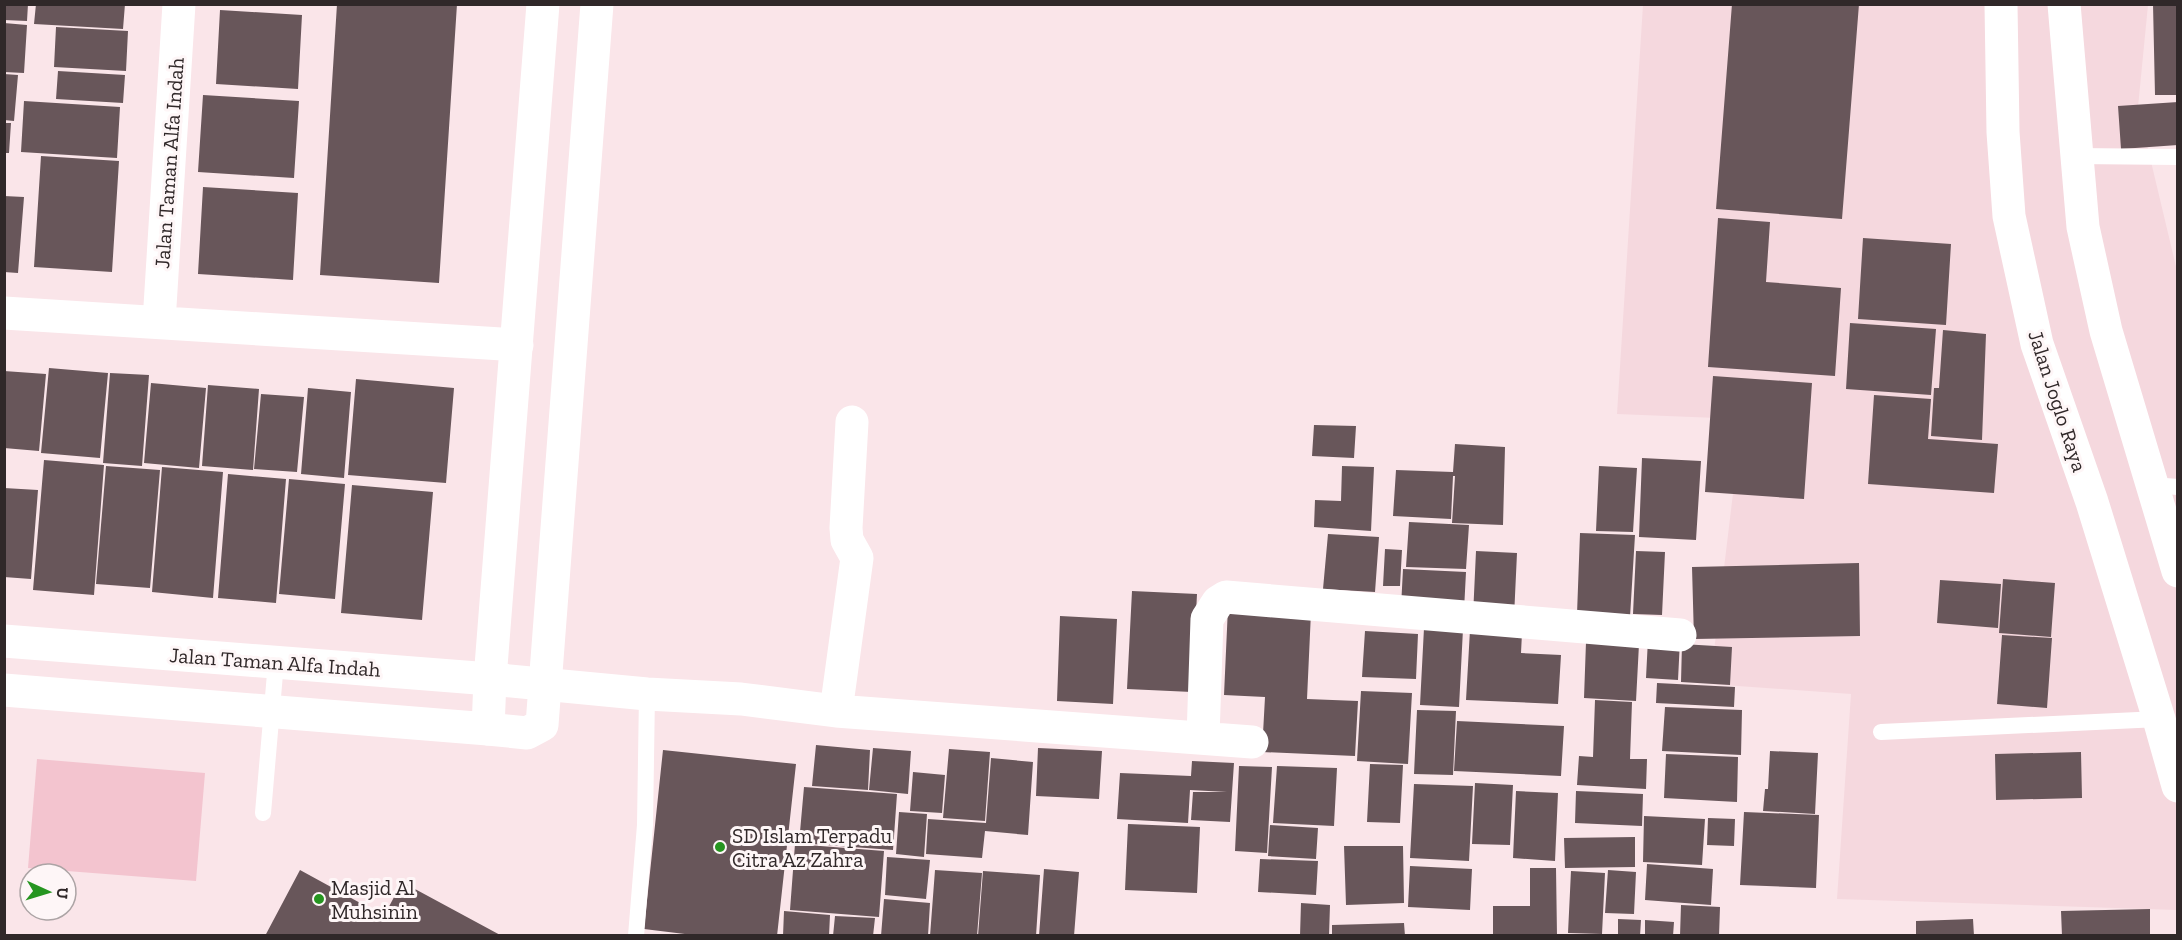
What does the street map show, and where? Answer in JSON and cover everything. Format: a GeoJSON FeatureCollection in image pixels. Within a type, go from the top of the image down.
{"type":"FeatureCollection","features":[{"type":"Feature","properties":{"kind":"street","name":"Jalan Taman Alfa Indah"},"geometry":{"type":"LineString","coordinates":[[159,322],[179,4]]}},
{"type":"Feature","properties":{"kind":"street"},"geometry":{"type":"LineString","coordinates":[[488,729],[490,678],[543,4]]}},
{"type":"Feature","properties":{"kind":"street"},"geometry":{"type":"LineString","coordinates":[[4,690],[272,710],[527,733],[542,725],[597,4]]}},
{"type":"Feature","properties":{"kind":"street","name":"Jalan Joglo Raya"},"geometry":{"type":"LineString","coordinates":[[2001,4],[2003,132],[2009,216],[2037,344],[2092,502],[2178,786]]}},
{"type":"Feature","properties":{"kind":"street"},"geometry":{"type":"LineString","coordinates":[[2064,4],[2083,227],[2106,331],[2165,486],[2178,571]]}},
{"type":"Feature","properties":{"kind":"street"},"geometry":{"type":"LineString","coordinates":[[4,313],[517,345]]}},
{"type":"Feature","properties":{"kind":"street"},"geometry":{"type":"LineString","coordinates":[[836,711],[856,562],[846,534],[852,422]]}},
{"type":"Feature","properties":{"kind":"street"},"geometry":{"type":"LineString","coordinates":[[1203,737],[1207,619],[1218,602],[1226,597],[1680,635]]}},
{"type":"Feature","properties":{"kind":"street","name":"Jalan Taman Alfa Indah"},"geometry":{"type":"LineString","coordinates":[[4,641],[490,678],[647,694],[741,699],[836,711],[1252,742]]}},
{"type":"Feature","properties":{"kind":"lane"},"geometry":{"type":"LineString","coordinates":[[2076,156],[2178,157]]}},
{"type":"Feature","properties":{"kind":"lane"},"geometry":{"type":"LineString","coordinates":[[263,813],[276,662]]}},
{"type":"Feature","properties":{"kind":"lane"},"geometry":{"type":"LineString","coordinates":[[636,936],[645,825],[647,694]]}},
{"type":"Feature","properties":{"kind":"lane"},"geometry":{"type":"LineString","coordinates":[[1881,732],[2159,719]]}},
{"type":"Feature","properties":{"kind":"shaded area"},"geometry":{"type":"Polygon","coordinates":[[[1643,5],[2148,5],[2138,107],[2178,275],[2177,910],[1837,899],[1851,694],[1710,684],[1742,419],[1617,414],[1643,5]]]}},
{"type":"Feature","properties":{"kind":"shaded area"},"geometry":{"type":"Polygon","coordinates":[[[37,759],[205,773],[196,881],[78,872],[78,862],[28,862],[37,759]]]}},
{"type":"Feature","properties":{"kind":"building"},"geometry":{"type":"Polygon","coordinates":[[[4,4],[28,4],[27,21],[4,20],[4,4]]]}},
{"type":"Feature","properties":{"kind":"building"},"geometry":{"type":"Polygon","coordinates":[[[36,4],[125,4],[123,29],[34,24],[36,4]]]}},
{"type":"Feature","properties":{"kind":"building"},"geometry":{"type":"Polygon","coordinates":[[[337,4],[457,4],[439,283],[320,275],[337,4]]]}},
{"type":"Feature","properties":{"kind":"building"},"geometry":{"type":"Polygon","coordinates":[[[1732,4],[1859,4],[1842,219],[1716,209],[1732,4]]]}},
{"type":"Feature","properties":{"kind":"building"},"geometry":{"type":"Polygon","coordinates":[[[2153,4],[2178,4],[2178,95],[2155,95],[2153,4]]]}},
{"type":"Feature","properties":{"kind":"building"},"geometry":{"type":"Polygon","coordinates":[[[220,10],[302,15],[298,89],[216,84],[220,10]]]}},
{"type":"Feature","properties":{"kind":"building"},"geometry":{"type":"Polygon","coordinates":[[[4,23],[27,25],[24,73],[4,72],[4,23]]]}},
{"type":"Feature","properties":{"kind":"building"},"geometry":{"type":"Polygon","coordinates":[[[56,27],[128,31],[126,71],[54,67],[56,27]]]}},
{"type":"Feature","properties":{"kind":"building"},"geometry":{"type":"Polygon","coordinates":[[[58,71],[125,75],[123,103],[56,99],[58,71]]]}},
{"type":"Feature","properties":{"kind":"building"},"geometry":{"type":"Polygon","coordinates":[[[4,74],[18,75],[14,121],[4,120],[4,74]]]}},
{"type":"Feature","properties":{"kind":"building"},"geometry":{"type":"Polygon","coordinates":[[[203,95],[299,101],[294,178],[198,172],[203,95]]]}},
{"type":"Feature","properties":{"kind":"building"},"geometry":{"type":"Polygon","coordinates":[[[24,101],[120,107],[117,158],[21,152],[24,101]]]}},
{"type":"Feature","properties":{"kind":"building"},"geometry":{"type":"Polygon","coordinates":[[[2178,102],[2178,145],[2121,149],[2118,106],[2178,102]]]}},
{"type":"Feature","properties":{"kind":"building"},"geometry":{"type":"Polygon","coordinates":[[[4,123],[11,123],[9,153],[4,153],[4,123]]]}},
{"type":"Feature","properties":{"kind":"building"},"geometry":{"type":"Polygon","coordinates":[[[41,156],[119,161],[112,272],[34,267],[41,156]]]}},
{"type":"Feature","properties":{"kind":"building"},"geometry":{"type":"Polygon","coordinates":[[[203,187],[298,193],[293,280],[198,274],[203,187]]]}},
{"type":"Feature","properties":{"kind":"building"},"geometry":{"type":"Polygon","coordinates":[[[4,196],[24,197],[18,273],[4,272],[4,196]]]}},
{"type":"Feature","properties":{"kind":"building"},"geometry":{"type":"Polygon","coordinates":[[[1718,218],[1770,222],[1766,282],[1841,288],[1835,376],[1708,367],[1718,218]]]}},
{"type":"Feature","properties":{"kind":"building"},"geometry":{"type":"Polygon","coordinates":[[[1863,238],[1951,244],[1946,325],[1858,319],[1863,238]]]}},
{"type":"Feature","properties":{"kind":"building"},"geometry":{"type":"Polygon","coordinates":[[[1850,323],[1936,329],[1931,395],[1846,389],[1850,323]]]}},
{"type":"Feature","properties":{"kind":"building"},"geometry":{"type":"Polygon","coordinates":[[[1943,330],[1986,334],[1982,440],[1931,436],[1934,388],[1939,388],[1943,330]]]}},
{"type":"Feature","properties":{"kind":"building"},"geometry":{"type":"Polygon","coordinates":[[[49,368],[108,373],[100,458],[41,453],[49,368]]]}},
{"type":"Feature","properties":{"kind":"building"},"geometry":{"type":"Polygon","coordinates":[[[4,371],[46,374],[39,451],[4,448],[4,371]]]}},
{"type":"Feature","properties":{"kind":"building"},"geometry":{"type":"Polygon","coordinates":[[[110,373],[149,375],[142,466],[103,463],[110,373]]]}},
{"type":"Feature","properties":{"kind":"building"},"geometry":{"type":"Polygon","coordinates":[[[1713,376],[1812,383],[1804,499],[1705,492],[1713,376]]]}},
{"type":"Feature","properties":{"kind":"building"},"geometry":{"type":"Polygon","coordinates":[[[356,379],[454,388],[446,483],[348,475],[356,379]]]}},
{"type":"Feature","properties":{"kind":"building"},"geometry":{"type":"Polygon","coordinates":[[[151,383],[206,388],[199,468],[144,463],[151,383]]]}},
{"type":"Feature","properties":{"kind":"building"},"geometry":{"type":"Polygon","coordinates":[[[208,385],[259,389],[253,470],[202,466],[208,385]]]}},
{"type":"Feature","properties":{"kind":"building"},"geometry":{"type":"Polygon","coordinates":[[[308,388],[351,392],[344,478],[301,474],[308,388]]]}},
{"type":"Feature","properties":{"kind":"building"},"geometry":{"type":"Polygon","coordinates":[[[261,394],[304,397],[297,472],[254,469],[261,394]]]}},
{"type":"Feature","properties":{"kind":"building"},"geometry":{"type":"Polygon","coordinates":[[[1874,395],[1931,399],[1928,439],[1998,444],[1994,493],[1868,484],[1874,395]]]}},
{"type":"Feature","properties":{"kind":"building"},"geometry":{"type":"Polygon","coordinates":[[[1314,425],[1356,426],[1354,458],[1312,456],[1314,425]]]}},
{"type":"Feature","properties":{"kind":"building"},"geometry":{"type":"Polygon","coordinates":[[[1455,444],[1505,447],[1503,525],[1452,523],[1455,476],[1453,476],[1451,519],[1393,516],[1396,470],[1453,472],[1455,444]]]}},
{"type":"Feature","properties":{"kind":"building"},"geometry":{"type":"Polygon","coordinates":[[[1642,458],[1701,461],[1696,540],[1639,537],[1642,458]]]}},
{"type":"Feature","properties":{"kind":"building"},"geometry":{"type":"Polygon","coordinates":[[[44,460],[104,465],[94,595],[33,590],[44,460]]]}},
{"type":"Feature","properties":{"kind":"building"},"geometry":{"type":"Polygon","coordinates":[[[106,466],[160,470],[150,588],[96,584],[106,466]]]}},
{"type":"Feature","properties":{"kind":"building"},"geometry":{"type":"Polygon","coordinates":[[[1342,466],[1374,467],[1371,531],[1314,527],[1315,500],[1341,501],[1342,466]]]}},
{"type":"Feature","properties":{"kind":"building"},"geometry":{"type":"Polygon","coordinates":[[[1599,466],[1637,468],[1633,532],[1596,531],[1599,466]]]}},
{"type":"Feature","properties":{"kind":"building"},"geometry":{"type":"Polygon","coordinates":[[[162,467],[223,472],[213,598],[152,592],[162,467]]]}},
{"type":"Feature","properties":{"kind":"building"},"geometry":{"type":"Polygon","coordinates":[[[228,474],[286,479],[276,603],[218,598],[228,474]]]}},
{"type":"Feature","properties":{"kind":"building"},"geometry":{"type":"Polygon","coordinates":[[[289,479],[345,484],[335,599],[279,594],[289,479]]]}},
{"type":"Feature","properties":{"kind":"building"},"geometry":{"type":"Polygon","coordinates":[[[352,485],[433,492],[422,620],[341,613],[352,485]]]}},
{"type":"Feature","properties":{"kind":"building"},"geometry":{"type":"Polygon","coordinates":[[[4,488],[38,490],[31,579],[4,577],[4,488]]]}},
{"type":"Feature","properties":{"kind":"building"},"geometry":{"type":"Polygon","coordinates":[[[1409,522],[1469,525],[1466,569],[1406,567],[1409,522]]]}},
{"type":"Feature","properties":{"kind":"building"},"geometry":{"type":"Polygon","coordinates":[[[1580,533],[1635,535],[1630,617],[1577,614],[1580,533]]]}},
{"type":"Feature","properties":{"kind":"building"},"geometry":{"type":"Polygon","coordinates":[[[1328,534],[1379,537],[1375,592],[1323,589],[1328,534]]]}},
{"type":"Feature","properties":{"kind":"building"},"geometry":{"type":"Polygon","coordinates":[[[1385,549],[1402,550],[1400,586],[1383,586],[1385,549]]]}},
{"type":"Feature","properties":{"kind":"building"},"geometry":{"type":"Polygon","coordinates":[[[1476,551],[1517,553],[1514,617],[1473,616],[1476,551]]]}},
{"type":"Feature","properties":{"kind":"building"},"geometry":{"type":"Polygon","coordinates":[[[1636,551],[1665,552],[1662,615],[1633,614],[1636,551]]]}},
{"type":"Feature","properties":{"kind":"building"},"geometry":{"type":"Polygon","coordinates":[[[1859,563],[1860,636],[1694,639],[1692,567],[1859,563]]]}},
{"type":"Feature","properties":{"kind":"building"},"geometry":{"type":"Polygon","coordinates":[[[1403,569],[1466,572],[1464,610],[1401,607],[1403,569]]]}},
{"type":"Feature","properties":{"kind":"building"},"geometry":{"type":"Polygon","coordinates":[[[2003,579],[2055,583],[2051,637],[1999,633],[2003,579]]]}},
{"type":"Feature","properties":{"kind":"building"},"geometry":{"type":"Polygon","coordinates":[[[1940,580],[2001,584],[1998,628],[1937,623],[1940,580]]]}},
{"type":"Feature","properties":{"kind":"building"},"geometry":{"type":"Polygon","coordinates":[[[1132,591],[1197,594],[1192,692],[1127,689],[1132,591]]]}},
{"type":"Feature","properties":{"kind":"building"},"geometry":{"type":"Polygon","coordinates":[[[1228,607],[1311,612],[1307,699],[1358,701],[1355,756],[1262,752],[1265,697],[1224,695],[1228,607]]]}},
{"type":"Feature","properties":{"kind":"building"},"geometry":{"type":"Polygon","coordinates":[[[1060,616],[1117,619],[1113,704],[1057,701],[1060,616]]]}},
{"type":"Feature","properties":{"kind":"building"},"geometry":{"type":"Polygon","coordinates":[[[1424,628],[1463,629],[1459,707],[1420,705],[1424,628]]]}},
{"type":"Feature","properties":{"kind":"building"},"geometry":{"type":"Polygon","coordinates":[[[1470,630],[1522,633],[1521,653],[1561,655],[1558,704],[1466,700],[1470,630]]]}},
{"type":"Feature","properties":{"kind":"building"},"geometry":{"type":"Polygon","coordinates":[[[1365,631],[1418,634],[1416,679],[1362,677],[1365,631]]]}},
{"type":"Feature","properties":{"kind":"building"},"geometry":{"type":"Polygon","coordinates":[[[2002,635],[2052,638],[2047,708],[1997,704],[2002,635]]]}},
{"type":"Feature","properties":{"kind":"building"},"geometry":{"type":"Polygon","coordinates":[[[1648,639],[1680,640],[1678,680],[1646,678],[1648,639]]]}},
{"type":"Feature","properties":{"kind":"building"},"geometry":{"type":"Polygon","coordinates":[[[1586,642],[1639,644],[1636,701],[1584,698],[1586,642]]]}},
{"type":"Feature","properties":{"kind":"building"},"geometry":{"type":"Polygon","coordinates":[[[1682,644],[1732,647],[1730,685],[1681,682],[1682,644]]]}},
{"type":"Feature","properties":{"kind":"building"},"geometry":{"type":"Polygon","coordinates":[[[1657,683],[1735,687],[1734,707],[1656,703],[1657,683]]]}},
{"type":"Feature","properties":{"kind":"building"},"geometry":{"type":"Polygon","coordinates":[[[1361,691],[1412,693],[1408,764],[1357,761],[1361,691]]]}},
{"type":"Feature","properties":{"kind":"building"},"geometry":{"type":"Polygon","coordinates":[[[1595,700],[1632,702],[1630,759],[1647,759],[1646,789],[1577,785],[1579,756],[1593,757],[1595,700]]]}},
{"type":"Feature","properties":{"kind":"building"},"geometry":{"type":"Polygon","coordinates":[[[1665,707],[1742,710],[1741,755],[1662,751],[1665,707]]]}},
{"type":"Feature","properties":{"kind":"building"},"geometry":{"type":"Polygon","coordinates":[[[1417,710],[1456,711],[1453,775],[1414,774],[1417,710]]]}},
{"type":"Feature","properties":{"kind":"building"},"geometry":{"type":"Polygon","coordinates":[[[1457,721],[1564,726],[1561,776],[1454,771],[1457,721]]]}},
{"type":"Feature","properties":{"kind":"building"},"geometry":{"type":"Polygon","coordinates":[[[816,745],[870,750],[868,790],[812,786],[816,745]]]}},
{"type":"Feature","properties":{"kind":"building"},"geometry":{"type":"Polygon","coordinates":[[[873,748],[911,751],[908,794],[869,790],[873,748]]]}},
{"type":"Feature","properties":{"kind":"building"},"geometry":{"type":"Polygon","coordinates":[[[1038,748],[1102,751],[1099,799],[1036,796],[1038,748]]]}},
{"type":"Feature","properties":{"kind":"building"},"geometry":{"type":"Polygon","coordinates":[[[949,749],[990,752],[985,821],[943,818],[949,749]]]}},
{"type":"Feature","properties":{"kind":"building","name":"SD Islam Terpadu Citra Az Zahra"},"geometry":{"type":"Polygon","coordinates":[[[663,750],[796,764],[777,936],[701,936],[644,929],[663,750]]]}},
{"type":"Feature","properties":{"kind":"building"},"geometry":{"type":"Polygon","coordinates":[[[1770,751],[1818,753],[1815,814],[1763,811],[1765,789],[1768,789],[1770,751]]]}},
{"type":"Feature","properties":{"kind":"building"},"geometry":{"type":"Polygon","coordinates":[[[2081,752],[2082,798],[1996,800],[1995,754],[2081,752]]]}},
{"type":"Feature","properties":{"kind":"building"},"geometry":{"type":"Polygon","coordinates":[[[1666,754],[1738,757],[1737,802],[1664,798],[1666,754]]]}},
{"type":"Feature","properties":{"kind":"building"},"geometry":{"type":"Polygon","coordinates":[[[991,758],[1033,762],[1028,835],[985,831],[982,858],[926,854],[928,819],[986,823],[991,758]]]}},
{"type":"Feature","properties":{"kind":"building"},"geometry":{"type":"Polygon","coordinates":[[[1192,761],[1234,763],[1230,822],[1191,820],[1193,792],[1227,792],[1190,790],[1188,823],[1117,819],[1120,773],[1191,776],[1192,761]]]}},
{"type":"Feature","properties":{"kind":"building"},"geometry":{"type":"Polygon","coordinates":[[[1370,764],[1403,765],[1400,823],[1367,822],[1370,764]]]}},
{"type":"Feature","properties":{"kind":"building"},"geometry":{"type":"Polygon","coordinates":[[[1239,766],[1272,767],[1267,853],[1235,851],[1239,766]]]}},
{"type":"Feature","properties":{"kind":"building"},"geometry":{"type":"Polygon","coordinates":[[[1277,766],[1337,768],[1334,826],[1273,823],[1277,766]]]}},
{"type":"Feature","properties":{"kind":"building"},"geometry":{"type":"Polygon","coordinates":[[[913,772],[945,775],[942,813],[910,811],[913,772]]]}},
{"type":"Feature","properties":{"kind":"building"},"geometry":{"type":"Polygon","coordinates":[[[1475,783],[1513,785],[1510,845],[1472,844],[1475,783]]]}},
{"type":"Feature","properties":{"kind":"building"},"geometry":{"type":"Polygon","coordinates":[[[1414,784],[1473,786],[1469,861],[1410,858],[1414,784]]]}},
{"type":"Feature","properties":{"kind":"building"},"geometry":{"type":"Polygon","coordinates":[[[804,787],[897,794],[893,850],[799,843],[804,787]]]}},
{"type":"Feature","properties":{"kind":"building"},"geometry":{"type":"Polygon","coordinates":[[[1516,791],[1558,793],[1555,861],[1513,858],[1516,791]]]}},
{"type":"Feature","properties":{"kind":"building"},"geometry":{"type":"Polygon","coordinates":[[[1576,791],[1643,794],[1642,826],[1575,823],[1576,791]]]}},
{"type":"Feature","properties":{"kind":"building"},"geometry":{"type":"Polygon","coordinates":[[[899,812],[927,814],[924,857],[896,854],[899,812]]]}},
{"type":"Feature","properties":{"kind":"building"},"geometry":{"type":"Polygon","coordinates":[[[1744,812],[1819,815],[1816,888],[1740,885],[1744,812]]]}},
{"type":"Feature","properties":{"kind":"building"},"geometry":{"type":"Polygon","coordinates":[[[1644,816],[1705,819],[1702,865],[1643,862],[1644,816]]]}},
{"type":"Feature","properties":{"kind":"building"},"geometry":{"type":"Polygon","coordinates":[[[1708,818],[1735,819],[1734,846],[1707,845],[1708,818]]]}},
{"type":"Feature","properties":{"kind":"building"},"geometry":{"type":"Polygon","coordinates":[[[1128,824],[1200,827],[1197,893],[1125,890],[1128,824]]]}},
{"type":"Feature","properties":{"kind":"building"},"geometry":{"type":"Polygon","coordinates":[[[1270,825],[1318,828],[1316,859],[1268,856],[1270,825]]]}},
{"type":"Feature","properties":{"kind":"building"},"geometry":{"type":"Polygon","coordinates":[[[1635,837],[1635,867],[1565,868],[1564,838],[1635,837]]]}},
{"type":"Feature","properties":{"kind":"building"},"geometry":{"type":"Polygon","coordinates":[[[795,844],[884,851],[879,917],[790,910],[795,844]]]}},
{"type":"Feature","properties":{"kind":"building"},"geometry":{"type":"Polygon","coordinates":[[[1344,846],[1403,846],[1404,903],[1346,905],[1344,846]]]}},
{"type":"Feature","properties":{"kind":"building"},"geometry":{"type":"Polygon","coordinates":[[[887,857],[930,860],[926,899],[885,895],[887,857]]]}},
{"type":"Feature","properties":{"kind":"building"},"geometry":{"type":"Polygon","coordinates":[[[1260,859],[1318,861],[1316,895],[1258,892],[1260,859]]]}},
{"type":"Feature","properties":{"kind":"building"},"geometry":{"type":"Polygon","coordinates":[[[1647,864],[1713,869],[1711,905],[1645,900],[1647,864]]]}},
{"type":"Feature","properties":{"kind":"building"},"geometry":{"type":"Polygon","coordinates":[[[1410,866],[1472,869],[1470,910],[1408,907],[1410,866]]]}},
{"type":"Feature","properties":{"kind":"building"},"geometry":{"type":"Polygon","coordinates":[[[1530,868],[1556,868],[1557,936],[1493,936],[1493,906],[1530,906],[1530,868]]]}},
{"type":"Feature","properties":{"kind":"building"},"geometry":{"type":"Polygon","coordinates":[[[1044,869],[1079,872],[1074,936],[1039,936],[1044,869]]]}},
{"type":"Feature","properties":{"kind":"building","name":"Masjid Al Muhsinin"},"geometry":{"type":"Polygon","coordinates":[[[300,870],[384,916],[402,882],[502,936],[265,936],[300,870]]]}},
{"type":"Feature","properties":{"kind":"building"},"geometry":{"type":"Polygon","coordinates":[[[935,870],[982,873],[977,936],[930,936],[935,870]]]}},
{"type":"Feature","properties":{"kind":"building"},"geometry":{"type":"Polygon","coordinates":[[[1608,870],[1636,872],[1634,914],[1605,913],[1608,870]]]}},
{"type":"Feature","properties":{"kind":"building"},"geometry":{"type":"Polygon","coordinates":[[[983,871],[1040,875],[1036,936],[978,936],[983,871]]]}},
{"type":"Feature","properties":{"kind":"building"},"geometry":{"type":"Polygon","coordinates":[[[1571,871],[1605,873],[1602,934],[1568,933],[1571,871]]]}},
{"type":"Feature","properties":{"kind":"building"},"geometry":{"type":"Polygon","coordinates":[[[884,899],[930,903],[928,936],[881,936],[884,899]]]}},
{"type":"Feature","properties":{"kind":"building"},"geometry":{"type":"Polygon","coordinates":[[[1301,903],[1330,905],[1329,936],[1300,936],[1301,903]]]}},
{"type":"Feature","properties":{"kind":"building"},"geometry":{"type":"Polygon","coordinates":[[[1681,905],[1720,907],[1719,936],[1680,936],[1681,905]]]}},
{"type":"Feature","properties":{"kind":"building"},"geometry":{"type":"Polygon","coordinates":[[[2150,909],[2150,936],[2062,936],[2061,911],[2150,909]]]}},
{"type":"Feature","properties":{"kind":"building"},"geometry":{"type":"Polygon","coordinates":[[[784,911],[830,915],[829,936],[783,936],[784,911]]]}},
{"type":"Feature","properties":{"kind":"building"},"geometry":{"type":"Polygon","coordinates":[[[835,916],[875,918],[873,936],[833,936],[835,916]]]}},
{"type":"Feature","properties":{"kind":"building"},"geometry":{"type":"Polygon","coordinates":[[[1618,919],[1641,920],[1640,936],[1618,936],[1618,919]]]}},
{"type":"Feature","properties":{"kind":"building"},"geometry":{"type":"Polygon","coordinates":[[[1973,919],[1974,936],[1916,936],[1916,921],[1973,919]]]}},
{"type":"Feature","properties":{"kind":"building"},"geometry":{"type":"Polygon","coordinates":[[[1645,920],[1674,922],[1673,936],[1645,936],[1645,920]]]}},
{"type":"Feature","properties":{"kind":"building"},"geometry":{"type":"Polygon","coordinates":[[[1404,923],[1405,936],[1332,936],[1332,925],[1404,923]]]}},
{"type":"Feature","properties":{"kind":"place","name":"SD Islam Terpadu Citra Az Zahra"},"geometry":{"type":"Point","coordinates":[720,847]}},
{"type":"Feature","properties":{"kind":"place","name":"Masjid Al Muhsinin"},"geometry":{"type":"Point","coordinates":[319,899]}}]}
